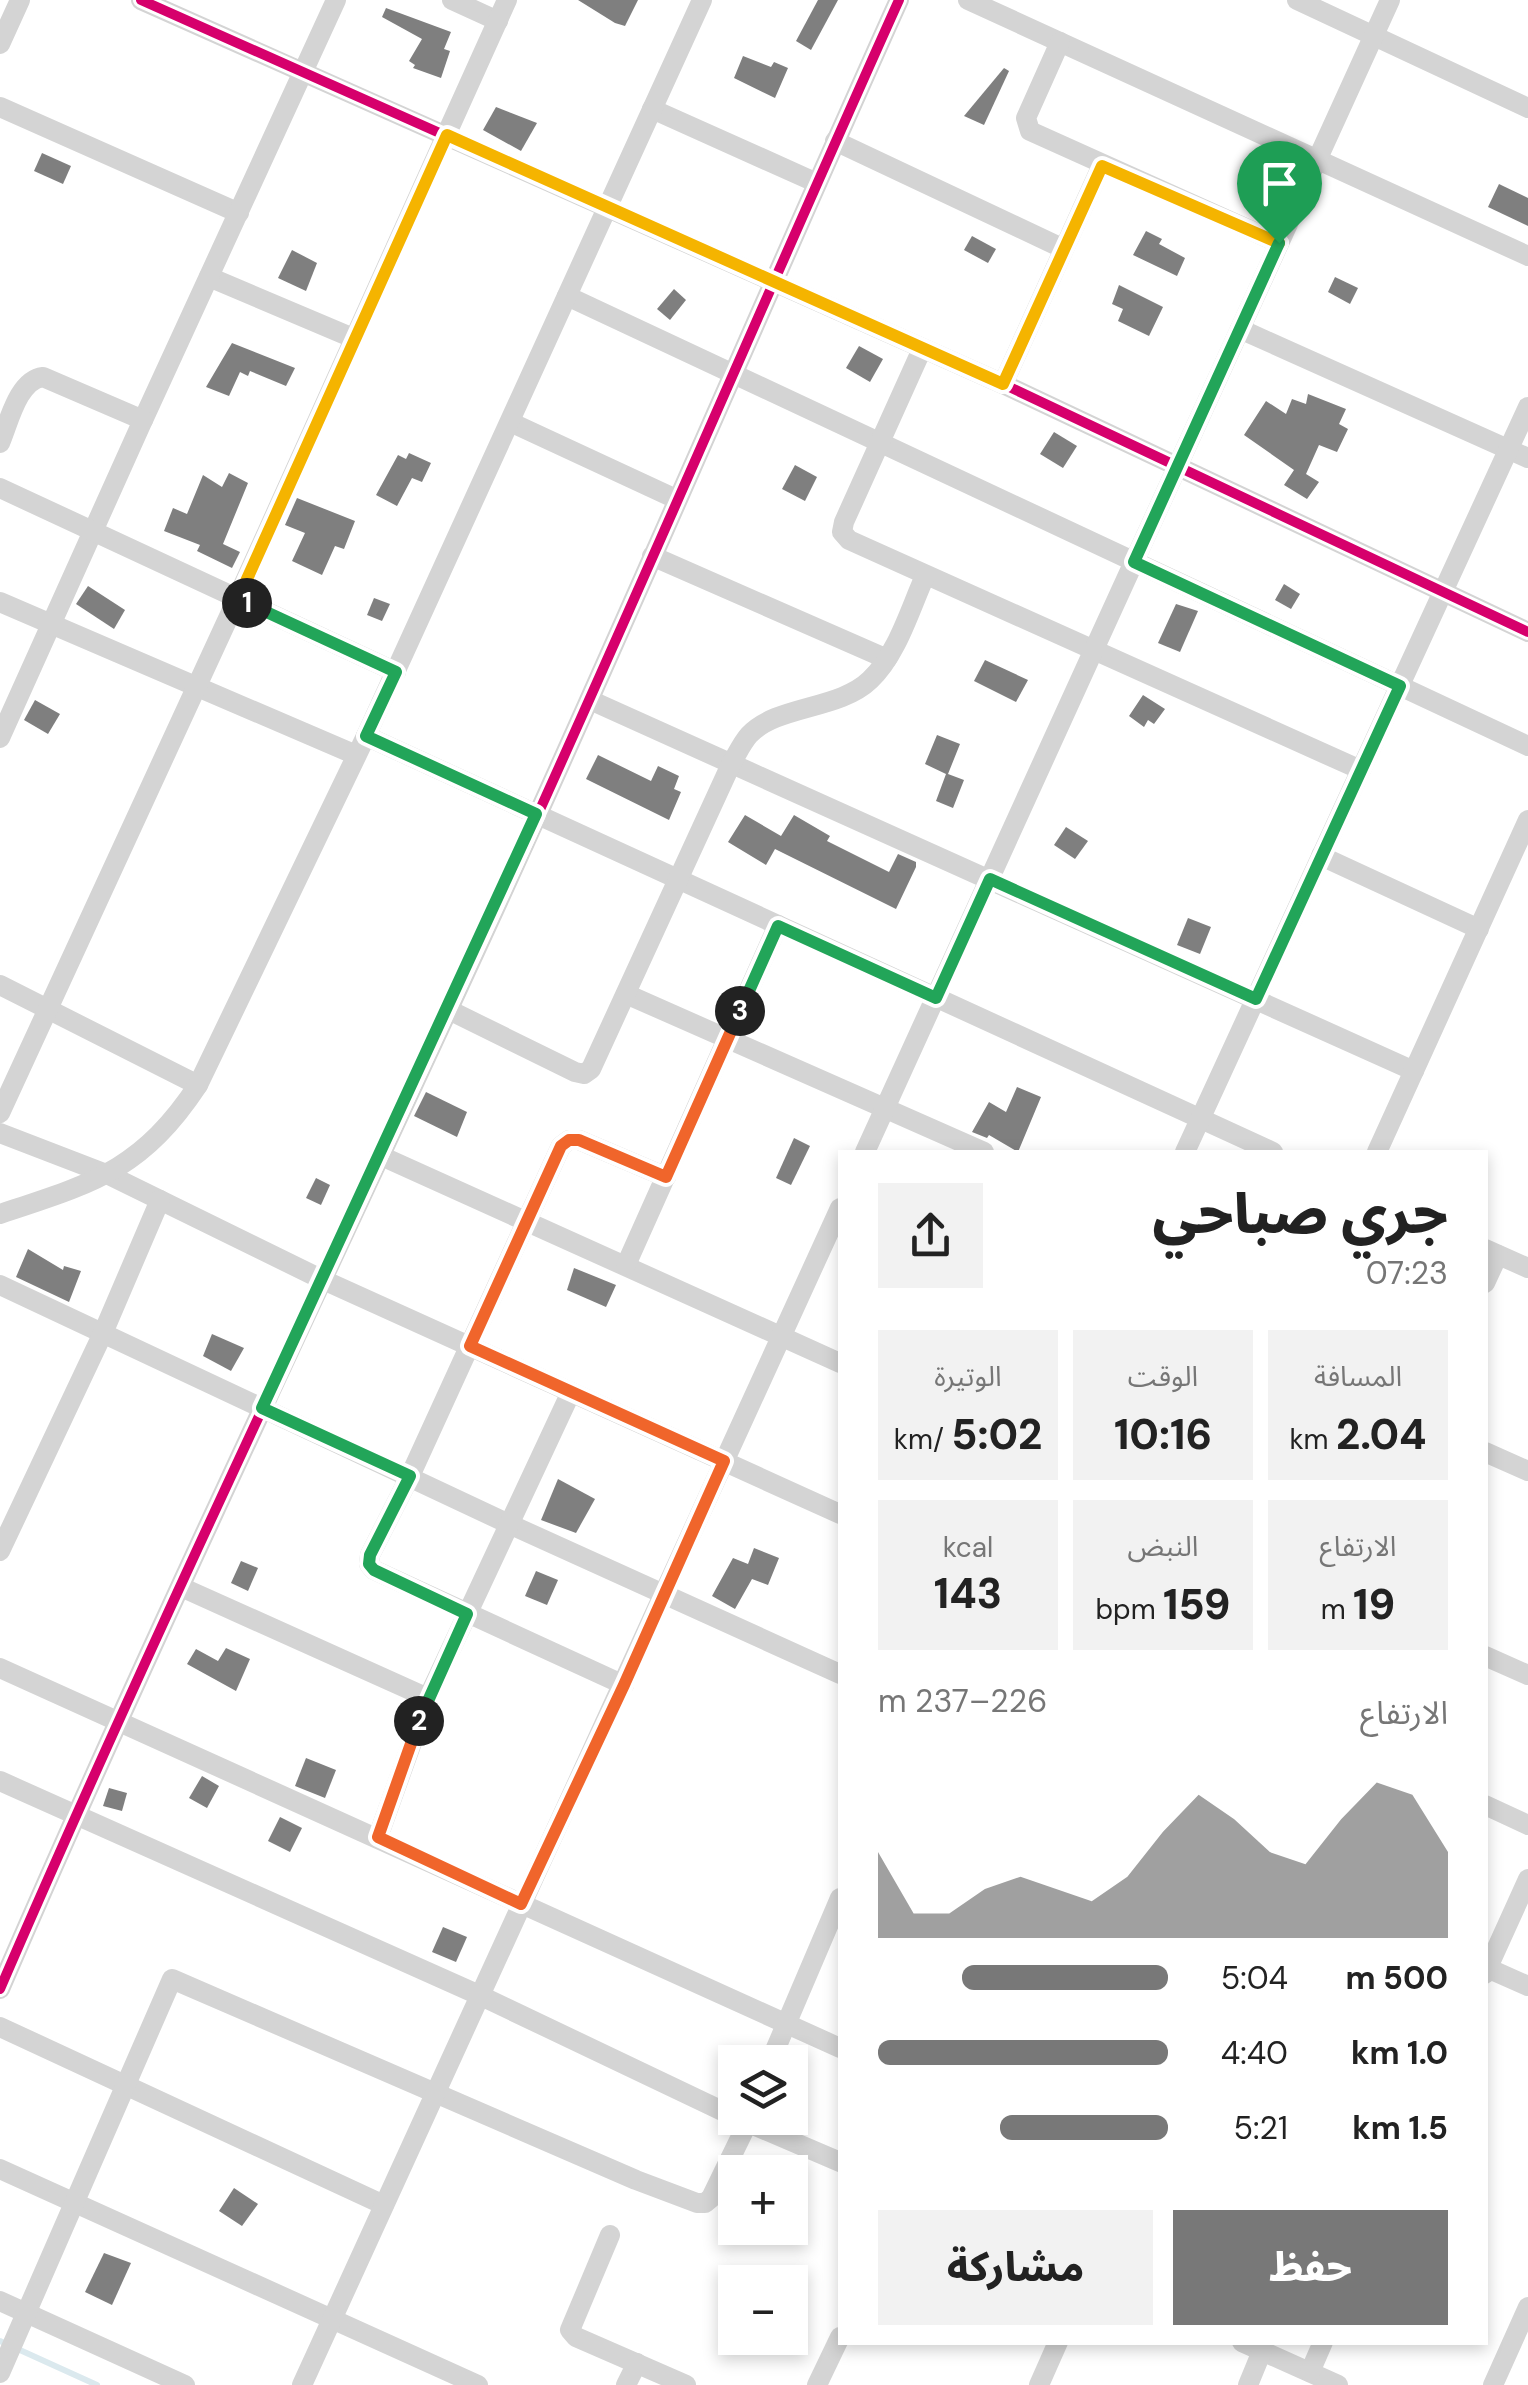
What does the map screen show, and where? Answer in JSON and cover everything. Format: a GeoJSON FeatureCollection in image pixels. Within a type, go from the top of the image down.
{"type":"FeatureCollection","features":[{"type":"Feature","properties":{"kind":"street"},"geometry":{"type":"LineString","coordinates":[[0,44],[20,0]]}},
{"type":"Feature","properties":{"kind":"street"},"geometry":{"type":"LineString","coordinates":[[141,0],[1003,384],[1528,632]]}},
{"type":"Feature","properties":{"kind":"street"},"geometry":{"type":"LineString","coordinates":[[0,738],[336,0]]}},
{"type":"Feature","properties":{"kind":"street"},"geometry":{"type":"LineString","coordinates":[[452,0],[498,20]]}},
{"type":"Feature","properties":{"kind":"street"},"geometry":{"type":"LineString","coordinates":[[0,1113],[238,599],[507,0]]}},
{"type":"Feature","properties":{"kind":"street"},"geometry":{"type":"LineString","coordinates":[[0,1214],[109,1175],[175,1120],[198,1086],[396,672],[702,0]]}},
{"type":"Feature","properties":{"kind":"street"},"geometry":{"type":"LineString","coordinates":[[0,1989],[321,1279],[590,700],[899,0]]}},
{"type":"Feature","properties":{"kind":"street"},"geometry":{"type":"LineString","coordinates":[[968,0],[1528,256]]}},
{"type":"Feature","properties":{"kind":"street"},"geometry":{"type":"LineString","coordinates":[[1296,0],[1528,108]]}},
{"type":"Feature","properties":{"kind":"street"},"geometry":{"type":"LineString","coordinates":[[866,1150],[1390,0]]}},
{"type":"Feature","properties":{"kind":"street"},"geometry":{"type":"LineString","coordinates":[[1060,42],[1026,118],[1030,131],[1279,243]]}},
{"type":"Feature","properties":{"kind":"street"},"geometry":{"type":"LineString","coordinates":[[0,106],[238,214]]}},
{"type":"Feature","properties":{"kind":"street"},"geometry":{"type":"LineString","coordinates":[[652,109],[817,182]]}},
{"type":"Feature","properties":{"kind":"street"},"geometry":{"type":"LineString","coordinates":[[836,142],[1062,248]]}},
{"type":"Feature","properties":{"kind":"street"},"geometry":{"type":"LineString","coordinates":[[1003,384],[1102,166]]}},
{"type":"Feature","properties":{"kind":"street"},"geometry":{"type":"LineString","coordinates":[[209,277],[353,338]]}},
{"type":"Feature","properties":{"kind":"street"},"geometry":{"type":"LineString","coordinates":[[567,296],[1528,746]]}},
{"type":"Feature","properties":{"kind":"street"},"geometry":{"type":"LineString","coordinates":[[1240,330],[1518,453]]}},
{"type":"Feature","properties":{"kind":"street"},"geometry":{"type":"LineString","coordinates":[[922,349],[844,522],[842,532],[849,540],[1361,770]]}},
{"type":"Feature","properties":{"kind":"street"},"geometry":{"type":"LineString","coordinates":[[0,443],[32,378],[42,377],[144,420]]}},
{"type":"Feature","properties":{"kind":"street"},"geometry":{"type":"LineString","coordinates":[[1186,1150],[1443,592],[1518,453],[1528,407]]}},
{"type":"Feature","properties":{"kind":"street"},"geometry":{"type":"LineString","coordinates":[[510,422],[676,499]]}},
{"type":"Feature","properties":{"kind":"street"},"geometry":{"type":"LineString","coordinates":[[0,488],[396,672]]}},
{"type":"Feature","properties":{"kind":"street"},"geometry":{"type":"LineString","coordinates":[[652,556],[886,658]]}},
{"type":"Feature","properties":{"kind":"street"},"geometry":{"type":"LineString","coordinates":[[448,1009],[584,1074],[591,1069],[732,762],[748,736],[764,724],[847,695],[869,682],[886,658],[926,576]]}},
{"type":"Feature","properties":{"kind":"street"},"geometry":{"type":"LineString","coordinates":[[0,602],[198,684],[536,814],[1269,1150]]}},
{"type":"Feature","properties":{"kind":"street"},"geometry":{"type":"LineString","coordinates":[[590,700],[1414,1071]]}},
{"type":"Feature","properties":{"kind":"street"},"geometry":{"type":"LineString","coordinates":[[1378,1150],[1528,820]]}},
{"type":"Feature","properties":{"kind":"street"},"geometry":{"type":"LineString","coordinates":[[1321,856],[1479,929]]}},
{"type":"Feature","properties":{"kind":"street"},"geometry":{"type":"LineString","coordinates":[[626,1265],[778,926]]}},
{"type":"Feature","properties":{"kind":"street"},"geometry":{"type":"LineString","coordinates":[[0,986],[198,1086]]}},
{"type":"Feature","properties":{"kind":"street"},"geometry":{"type":"LineString","coordinates":[[626,994],[980,1150]]}},
{"type":"Feature","properties":{"kind":"street"},"geometry":{"type":"LineString","coordinates":[[0,1133],[109,1175],[321,1279],[838,1513]]}},
{"type":"Feature","properties":{"kind":"street"},"geometry":{"type":"LineString","coordinates":[[624,1685],[374,1570],[369,1564],[561,1146],[569,1140],[579,1140],[666,1177]]}},
{"type":"Feature","properties":{"kind":"street"},"geometry":{"type":"LineString","coordinates":[[380,1155],[838,1362]]}},
{"type":"Feature","properties":{"kind":"street"},"geometry":{"type":"LineString","coordinates":[[0,1551],[103,1333],[160,1200]]}},
{"type":"Feature","properties":{"kind":"street"},"geometry":{"type":"LineString","coordinates":[[302,2385],[838,1213]]}},
{"type":"Feature","properties":{"kind":"street"},"geometry":{"type":"LineString","coordinates":[[1491,1252],[1528,1268]]}},
{"type":"Feature","properties":{"kind":"street"},"geometry":{"type":"LineString","coordinates":[[0,1285],[838,1673]]}},
{"type":"Feature","properties":{"kind":"street"},"geometry":{"type":"LineString","coordinates":[[378,1837],[428,1698],[571,1392]]}},
{"type":"Feature","properties":{"kind":"street"},"geometry":{"type":"LineString","coordinates":[[1488,1453],[1528,1471]]}},
{"type":"Feature","properties":{"kind":"street"},"geometry":{"type":"LineString","coordinates":[[181,1587],[428,1698]]}},
{"type":"Feature","properties":{"kind":"street"},"geometry":{"type":"LineString","coordinates":[[1488,1657],[1528,1675]]}},
{"type":"Feature","properties":{"kind":"street"},"geometry":{"type":"LineString","coordinates":[[0,1668],[838,2047]]}},
{"type":"Feature","properties":{"kind":"street"},"geometry":{"type":"LineString","coordinates":[[0,1781],[479,1995],[718,2108]]}},
{"type":"Feature","properties":{"kind":"street"},"geometry":{"type":"LineString","coordinates":[[1488,1806],[1528,1825]]}},
{"type":"Feature","properties":{"kind":"street"},"geometry":{"type":"LineString","coordinates":[[1488,1966],[1528,1879]]}},
{"type":"Feature","properties":{"kind":"street"},"geometry":{"type":"LineString","coordinates":[[776,2045],[838,1902]]}},
{"type":"Feature","properties":{"kind":"street"},"geometry":{"type":"LineString","coordinates":[[1488,1971],[1528,1986]]}},
{"type":"Feature","properties":{"kind":"street"},"geometry":{"type":"LineString","coordinates":[[0,2373],[172,1979],[636,2180],[698,2203],[711,2198],[736,2135]]}},
{"type":"Feature","properties":{"kind":"street"},"geometry":{"type":"LineString","coordinates":[[0,2027],[384,2205]]}},
{"type":"Feature","properties":{"kind":"street"},"geometry":{"type":"LineString","coordinates":[[778,2135],[838,2161]]}},
{"type":"Feature","properties":{"kind":"street"},"geometry":{"type":"LineString","coordinates":[[0,2170],[478,2385]]}},
{"type":"Feature","properties":{"kind":"street"},"geometry":{"type":"LineString","coordinates":[[610,2236],[570,2330],[576,2337],[686,2385]]}},
{"type":"Feature","properties":{"kind":"street"},"geometry":{"type":"LineString","coordinates":[[0,2302],[185,2385]]}},
{"type":"Feature","properties":{"kind":"street"},"geometry":{"type":"LineString","coordinates":[[1493,2385],[1522,2334],[1528,2307]]}},
{"type":"Feature","properties":{"kind":"street"},"geometry":{"type":"LineString","coordinates":[[818,2385],[838,2341]]}},
{"type":"Feature","properties":{"kind":"street"},"geometry":{"type":"LineString","coordinates":[[1039,2385],[1057,2345]]}},
{"type":"Feature","properties":{"kind":"street"},"geometry":{"type":"LineString","coordinates":[[1310,2372],[1321,2345]]}},
{"type":"Feature","properties":{"kind":"street"},"geometry":{"type":"LineString","coordinates":[[1248,2385],[1252,2347],[1338,2385]]}},
{"type":"Feature","properties":{"kind":"street"},"geometry":{"type":"LineString","coordinates":[[626,2385],[637,2362]]}},
{"type":"Feature","properties":{"kind":"building"},"geometry":{"type":"Polygon","coordinates":[[[578,0],[638,0],[625,26],[578,0]]]}},
{"type":"Feature","properties":{"kind":"building"},"geometry":{"type":"Polygon","coordinates":[[[818,0],[838,0],[811,50],[796,41],[818,0]]]}},
{"type":"Feature","properties":{"kind":"building"},"geometry":{"type":"Polygon","coordinates":[[[386,8],[451,32],[444,49],[450,51],[441,78],[413,68],[415,65],[409,61],[422,39],[382,17],[386,8]]]}},
{"type":"Feature","properties":{"kind":"building"},"geometry":{"type":"Polygon","coordinates":[[[743,56],[771,67],[774,62],[788,68],[775,98],[734,78],[743,56]]]}},
{"type":"Feature","properties":{"kind":"building"},"geometry":{"type":"Polygon","coordinates":[[[1004,68],[1009,71],[984,125],[964,116],[1004,68]]]}},
{"type":"Feature","properties":{"kind":"building"},"geometry":{"type":"Polygon","coordinates":[[[496,107],[537,123],[521,151],[483,130],[496,107]]]}},
{"type":"Feature","properties":{"kind":"building"},"geometry":{"type":"Polygon","coordinates":[[[42,153],[71,166],[63,184],[34,171],[42,153]]]}},
{"type":"Feature","properties":{"kind":"building"},"geometry":{"type":"Polygon","coordinates":[[[1499,184],[1528,198],[1528,226],[1488,207],[1499,184]]]}},
{"type":"Feature","properties":{"kind":"building"},"geometry":{"type":"Polygon","coordinates":[[[1146,231],[1162,239],[1159,244],[1185,258],[1177,276],[1133,255],[1146,231]]]}},
{"type":"Feature","properties":{"kind":"building"},"geometry":{"type":"Polygon","coordinates":[[[972,236],[996,249],[988,263],[964,250],[972,236]]]}},
{"type":"Feature","properties":{"kind":"building"},"geometry":{"type":"Polygon","coordinates":[[[292,250],[317,263],[306,291],[278,278],[292,250]]]}},
{"type":"Feature","properties":{"kind":"building"},"geometry":{"type":"Polygon","coordinates":[[[1335,277],[1358,288],[1350,304],[1328,292],[1335,277]]]}},
{"type":"Feature","properties":{"kind":"building"},"geometry":{"type":"Polygon","coordinates":[[[1119,285],[1163,307],[1149,336],[1118,321],[1123,309],[1112,304],[1119,285]]]}},
{"type":"Feature","properties":{"kind":"building"},"geometry":{"type":"Polygon","coordinates":[[[674,289],[686,300],[670,320],[657,309],[674,289]]]}},
{"type":"Feature","properties":{"kind":"building"},"geometry":{"type":"Polygon","coordinates":[[[232,343],[295,368],[286,386],[250,371],[248,376],[240,372],[229,396],[206,387],[232,343]]]}},
{"type":"Feature","properties":{"kind":"building"},"geometry":{"type":"Polygon","coordinates":[[[859,346],[883,359],[870,382],[846,368],[859,346]]]}},
{"type":"Feature","properties":{"kind":"building"},"geometry":{"type":"Polygon","coordinates":[[[1308,394],[1346,409],[1339,424],[1348,429],[1337,452],[1319,445],[1306,474],[1319,482],[1307,499],[1284,485],[1294,470],[1244,435],[1266,401],[1286,414],[1292,399],[1306,404],[1308,394]]]}},
{"type":"Feature","properties":{"kind":"building"},"geometry":{"type":"Polygon","coordinates":[[[1054,432],[1077,446],[1063,468],[1040,454],[1054,432]]]}},
{"type":"Feature","properties":{"kind":"building"},"geometry":{"type":"Polygon","coordinates":[[[409,453],[431,463],[422,482],[412,478],[397,506],[376,495],[398,455],[406,459],[409,453]]]}},
{"type":"Feature","properties":{"kind":"building"},"geometry":{"type":"Polygon","coordinates":[[[795,465],[817,477],[805,501],[782,489],[795,465]]]}},
{"type":"Feature","properties":{"kind":"building"},"geometry":{"type":"Polygon","coordinates":[[[229,473],[248,483],[223,544],[240,552],[232,568],[197,551],[200,545],[164,531],[173,508],[187,514],[203,475],[222,487],[229,473]]]}},
{"type":"Feature","properties":{"kind":"building"},"geometry":{"type":"Polygon","coordinates":[[[297,498],[355,521],[344,549],[335,546],[322,575],[292,561],[305,533],[285,525],[297,498]]]}},
{"type":"Feature","properties":{"kind":"building"},"geometry":{"type":"Polygon","coordinates":[[[1284,584],[1300,594],[1291,609],[1275,600],[1284,584]]]}},
{"type":"Feature","properties":{"kind":"building"},"geometry":{"type":"Polygon","coordinates":[[[88,586],[125,610],[114,629],[76,604],[88,586]]]}},
{"type":"Feature","properties":{"kind":"building"},"geometry":{"type":"Polygon","coordinates":[[[374,598],[390,604],[382,621],[367,615],[374,598]]]}},
{"type":"Feature","properties":{"kind":"building"},"geometry":{"type":"Polygon","coordinates":[[[1176,604],[1198,611],[1180,652],[1158,643],[1176,604]]]}},
{"type":"Feature","properties":{"kind":"building"},"geometry":{"type":"Polygon","coordinates":[[[985,660],[1028,680],[1016,702],[974,681],[985,660]]]}},
{"type":"Feature","properties":{"kind":"building"},"geometry":{"type":"Polygon","coordinates":[[[1143,695],[1165,709],[1154,724],[1148,720],[1144,727],[1129,716],[1143,695]]]}},
{"type":"Feature","properties":{"kind":"building"},"geometry":{"type":"Polygon","coordinates":[[[35,700],[60,714],[48,734],[24,720],[35,700]]]}},
{"type":"Feature","properties":{"kind":"building"},"geometry":{"type":"Polygon","coordinates":[[[937,735],[960,744],[948,774],[964,780],[953,808],[936,801],[946,774],[925,764],[937,735]]]}},
{"type":"Feature","properties":{"kind":"building"},"geometry":{"type":"Polygon","coordinates":[[[598,755],[651,781],[658,766],[679,776],[674,789],[681,792],[669,820],[586,779],[598,755]]]}},
{"type":"Feature","properties":{"kind":"building"},"geometry":{"type":"Polygon","coordinates":[[[745,815],[781,836],[794,815],[830,836],[827,841],[889,872],[898,854],[916,862],[916,867],[896,909],[775,849],[766,865],[728,842],[745,815]]]}},
{"type":"Feature","properties":{"kind":"building"},"geometry":{"type":"Polygon","coordinates":[[[1066,827],[1088,841],[1075,859],[1054,845],[1066,827]]]}},
{"type":"Feature","properties":{"kind":"building"},"geometry":{"type":"Polygon","coordinates":[[[1188,918],[1211,927],[1200,954],[1177,945],[1188,918]]]}},
{"type":"Feature","properties":{"kind":"building"},"geometry":{"type":"Polygon","coordinates":[[[1017,1087],[1041,1097],[1019,1150],[989,1135],[987,1138],[972,1132],[989,1102],[1006,1112],[1017,1087]]]}},
{"type":"Feature","properties":{"kind":"building"},"geometry":{"type":"Polygon","coordinates":[[[426,1092],[467,1112],[457,1137],[414,1116],[426,1092]]]}},
{"type":"Feature","properties":{"kind":"building"},"geometry":{"type":"Polygon","coordinates":[[[794,1138],[810,1146],[791,1185],[776,1178],[794,1138]]]}},
{"type":"Feature","properties":{"kind":"building"},"geometry":{"type":"Polygon","coordinates":[[[316,1178],[330,1185],[321,1205],[306,1198],[316,1178]]]}},
{"type":"Feature","properties":{"kind":"building"},"geometry":{"type":"Polygon","coordinates":[[[28,1249],[63,1270],[64,1266],[81,1271],[69,1302],[16,1277],[28,1249]]]}},
{"type":"Feature","properties":{"kind":"building"},"geometry":{"type":"Polygon","coordinates":[[[574,1268],[616,1285],[606,1307],[567,1290],[574,1268]]]}},
{"type":"Feature","properties":{"kind":"building"},"geometry":{"type":"Polygon","coordinates":[[[212,1334],[244,1348],[231,1371],[203,1356],[212,1334]]]}},
{"type":"Feature","properties":{"kind":"building"},"geometry":{"type":"Polygon","coordinates":[[[558,1479],[595,1499],[576,1533],[541,1520],[558,1479]]]}},
{"type":"Feature","properties":{"kind":"building"},"geometry":{"type":"Polygon","coordinates":[[[754,1548],[779,1558],[768,1585],[752,1579],[735,1609],[712,1596],[733,1558],[748,1564],[754,1548]]]}},
{"type":"Feature","properties":{"kind":"building"},"geometry":{"type":"Polygon","coordinates":[[[241,1561],[258,1568],[248,1591],[231,1583],[241,1561]]]}},
{"type":"Feature","properties":{"kind":"building"},"geometry":{"type":"Polygon","coordinates":[[[536,1571],[558,1580],[547,1605],[525,1596],[536,1571]]]}},
{"type":"Feature","properties":{"kind":"building"},"geometry":{"type":"Polygon","coordinates":[[[226,1648],[250,1659],[236,1691],[187,1664],[196,1649],[218,1661],[226,1648]]]}},
{"type":"Feature","properties":{"kind":"building"},"geometry":{"type":"Polygon","coordinates":[[[306,1758],[336,1770],[325,1798],[295,1786],[306,1758]]]}},
{"type":"Feature","properties":{"kind":"building"},"geometry":{"type":"Polygon","coordinates":[[[202,1776],[219,1786],[207,1808],[189,1798],[202,1776]]]}},
{"type":"Feature","properties":{"kind":"building"},"geometry":{"type":"Polygon","coordinates":[[[109,1788],[127,1793],[122,1811],[103,1806],[109,1788]]]}},
{"type":"Feature","properties":{"kind":"building"},"geometry":{"type":"Polygon","coordinates":[[[280,1817],[302,1828],[290,1852],[268,1841],[280,1817]]]}},
{"type":"Feature","properties":{"kind":"building"},"geometry":{"type":"Polygon","coordinates":[[[443,1927],[467,1937],[456,1962],[432,1952],[443,1927]]]}},
{"type":"Feature","properties":{"kind":"building"},"geometry":{"type":"Polygon","coordinates":[[[234,2188],[258,2204],[242,2226],[219,2211],[234,2188]]]}},
{"type":"Feature","properties":{"kind":"building"},"geometry":{"type":"Polygon","coordinates":[[[104,2253],[131,2263],[112,2305],[85,2292],[104,2253]]]}},
{"type":"Feature","properties":{"kind":"waterway"},"geometry":{"type":"LineString","coordinates":[[0,2341],[97,2385]]}},
{"type":"Feature","properties":{"kind":"cycle path"},"geometry":{"type":"LineString","coordinates":[[141,0],[1003,384],[1528,632]]}},
{"type":"Feature","properties":{"kind":"cycle path"},"geometry":{"type":"LineString","coordinates":[[0,1989],[183,1580],[549,790],[899,0]]}},
{"type":"Feature","properties":{"kind":"route"},"geometry":{"type":"LineString","coordinates":[[447,135],[1003,384],[1102,166],[1279,243],[1134,562],[1400,686],[1256,999],[990,879],[936,998],[778,926],[666,1177],[579,1140],[569,1140],[561,1146],[470,1346],[724,1461],[521,1904],[378,1837],[428,1698],[467,1614],[374,1570],[369,1564],[410,1476],[262,1408],[536,814],[366,736],[396,672],[238,599],[447,135]]}}]}
